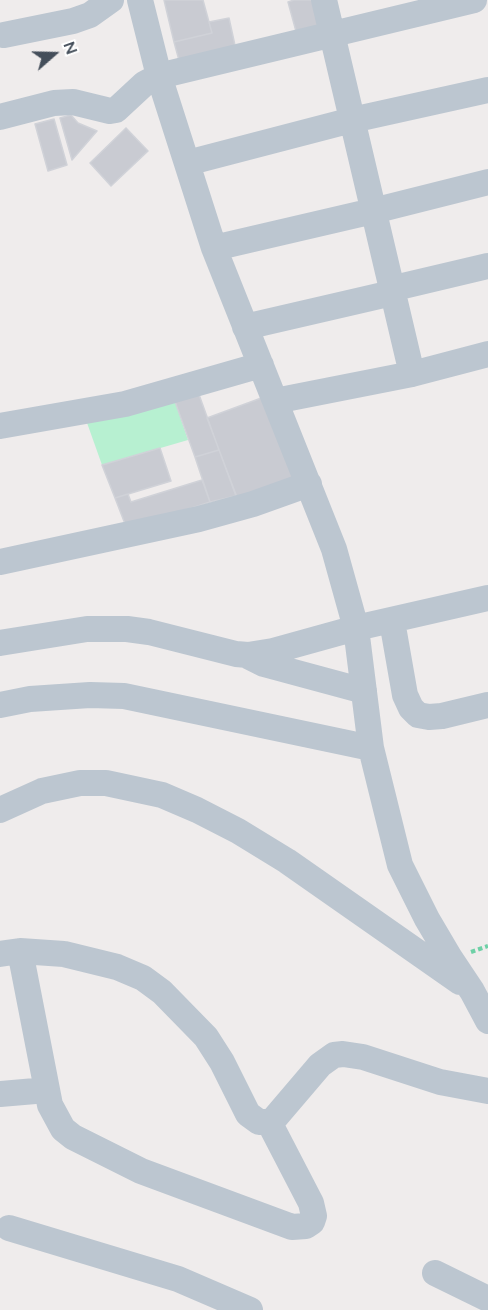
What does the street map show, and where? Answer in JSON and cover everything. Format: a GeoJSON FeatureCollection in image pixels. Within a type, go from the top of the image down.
{"type":"FeatureCollection","features":[{"type":"Feature","properties":{"kind":"street"},"geometry":{"type":"LineString","coordinates":[[4,35],[73,21],[90,15],[111,0]]}},
{"type":"Feature","properties":{"kind":"street"},"geometry":{"type":"LineString","coordinates":[[140,0],[159,76],[214,248],[334,549],[356,628],[371,748],[400,865],[411,891],[488,1021]]}},
{"type":"Feature","properties":{"kind":"street"},"geometry":{"type":"LineString","coordinates":[[324,0],[411,374]]}},
{"type":"Feature","properties":{"kind":"street"},"geometry":{"type":"LineString","coordinates":[[0,117],[54,103],[73,102],[110,111],[116,110],[144,84],[159,76],[474,0]]}},
{"type":"Feature","properties":{"kind":"street"},"geometry":{"type":"LineString","coordinates":[[187,163],[352,120],[488,90]]}},
{"type":"Feature","properties":{"kind":"street"},"geometry":{"type":"LineString","coordinates":[[214,248],[488,182]]}},
{"type":"Feature","properties":{"kind":"street"},"geometry":{"type":"LineString","coordinates":[[245,327],[392,293],[404,286],[488,266]]}},
{"type":"Feature","properties":{"kind":"street"},"geometry":{"type":"LineString","coordinates":[[275,401],[411,374],[488,354]]}},
{"type":"Feature","properties":{"kind":"street"},"geometry":{"type":"LineString","coordinates":[[0,426],[125,404],[261,365]]}},
{"type":"Feature","properties":{"kind":"street"},"geometry":{"type":"LineString","coordinates":[[0,562],[199,519],[253,504],[309,484]]}},
{"type":"Feature","properties":{"kind":"street"},"geometry":{"type":"LineString","coordinates":[[0,644],[87,629],[116,628],[149,632],[248,655],[273,651],[356,628],[488,598]]}},
{"type":"Feature","properties":{"kind":"street"},"geometry":{"type":"LineString","coordinates":[[392,621],[405,695],[411,708],[418,715],[442,716],[488,705]]}},
{"type":"Feature","properties":{"kind":"street"},"geometry":{"type":"LineString","coordinates":[[248,655],[264,664],[364,691]]}},
{"type":"Feature","properties":{"kind":"street"},"geometry":{"type":"LineString","coordinates":[[0,705],[40,698],[90,695],[124,696],[371,748]]}},
{"type":"Feature","properties":{"kind":"street"},"geometry":{"type":"LineString","coordinates":[[0,810],[42,791],[80,783],[106,783],[162,795],[238,831],[287,861],[472,991]]}},
{"type":"Feature","properties":{"kind":"street"},"geometry":{"type":"LineString","coordinates":[[269,1122],[311,1203],[314,1216],[312,1222],[300,1228],[141,1171],[83,1143],[63,1129],[50,1105],[10,953],[64,954],[117,967],[143,978],[162,992],[206,1037],[222,1062],[251,1118],[259,1122],[269,1122],[320,1065],[334,1055],[343,1053],[363,1057],[440,1082],[488,1091]]}},
{"type":"Feature","properties":{"kind":"street"},"geometry":{"type":"LineString","coordinates":[[0,1094],[47,1090]]}},
{"type":"Feature","properties":{"kind":"street"},"geometry":{"type":"LineString","coordinates":[[9,1228],[178,1279],[250,1310]]}},
{"type":"Feature","properties":{"kind":"street"},"geometry":{"type":"LineString","coordinates":[[435,1273],[488,1299]]}},
{"type":"Feature","properties":{"kind":"green space"},"geometry":{"type":"Polygon","coordinates":[[[173,396],[188,440],[102,465],[86,420],[173,396]]]}},
{"type":"Feature","properties":{"kind":"building"},"geometry":{"type":"Polygon","coordinates":[[[164,0],[203,0],[212,33],[174,42],[164,0]]]}},
{"type":"Feature","properties":{"kind":"building"},"geometry":{"type":"Polygon","coordinates":[[[312,0],[319,29],[297,35],[288,2],[312,0]]]}},
{"type":"Feature","properties":{"kind":"building"},"geometry":{"type":"Polygon","coordinates":[[[229,18],[236,50],[180,64],[174,42],[212,33],[209,22],[229,18]]]}},
{"type":"Feature","properties":{"kind":"building"},"geometry":{"type":"Polygon","coordinates":[[[71,115],[78,123],[97,131],[72,160],[60,118],[71,115]]]}},
{"type":"Feature","properties":{"kind":"building"},"geometry":{"type":"Polygon","coordinates":[[[54,119],[67,165],[48,171],[35,124],[54,119]]]}},
{"type":"Feature","properties":{"kind":"building"},"geometry":{"type":"Polygon","coordinates":[[[126,128],[148,151],[111,186],[90,163],[126,128]]]}},
{"type":"Feature","properties":{"kind":"building"},"geometry":{"type":"Polygon","coordinates":[[[197,389],[219,450],[195,457],[173,396],[197,389]]]}},
{"type":"Feature","properties":{"kind":"building"},"geometry":{"type":"Polygon","coordinates":[[[264,397],[295,481],[238,500],[207,418],[264,397]]]}},
{"type":"Feature","properties":{"kind":"building"},"geometry":{"type":"Polygon","coordinates":[[[160,448],[171,481],[115,498],[102,465],[160,448]]]}},
{"type":"Feature","properties":{"kind":"building"},"geometry":{"type":"Polygon","coordinates":[[[219,450],[236,496],[210,502],[195,457],[219,450]]]}},
{"type":"Feature","properties":{"kind":"building"},"geometry":{"type":"Polygon","coordinates":[[[202,480],[210,502],[127,529],[115,498],[128,494],[131,502],[202,480]]]}}]}
